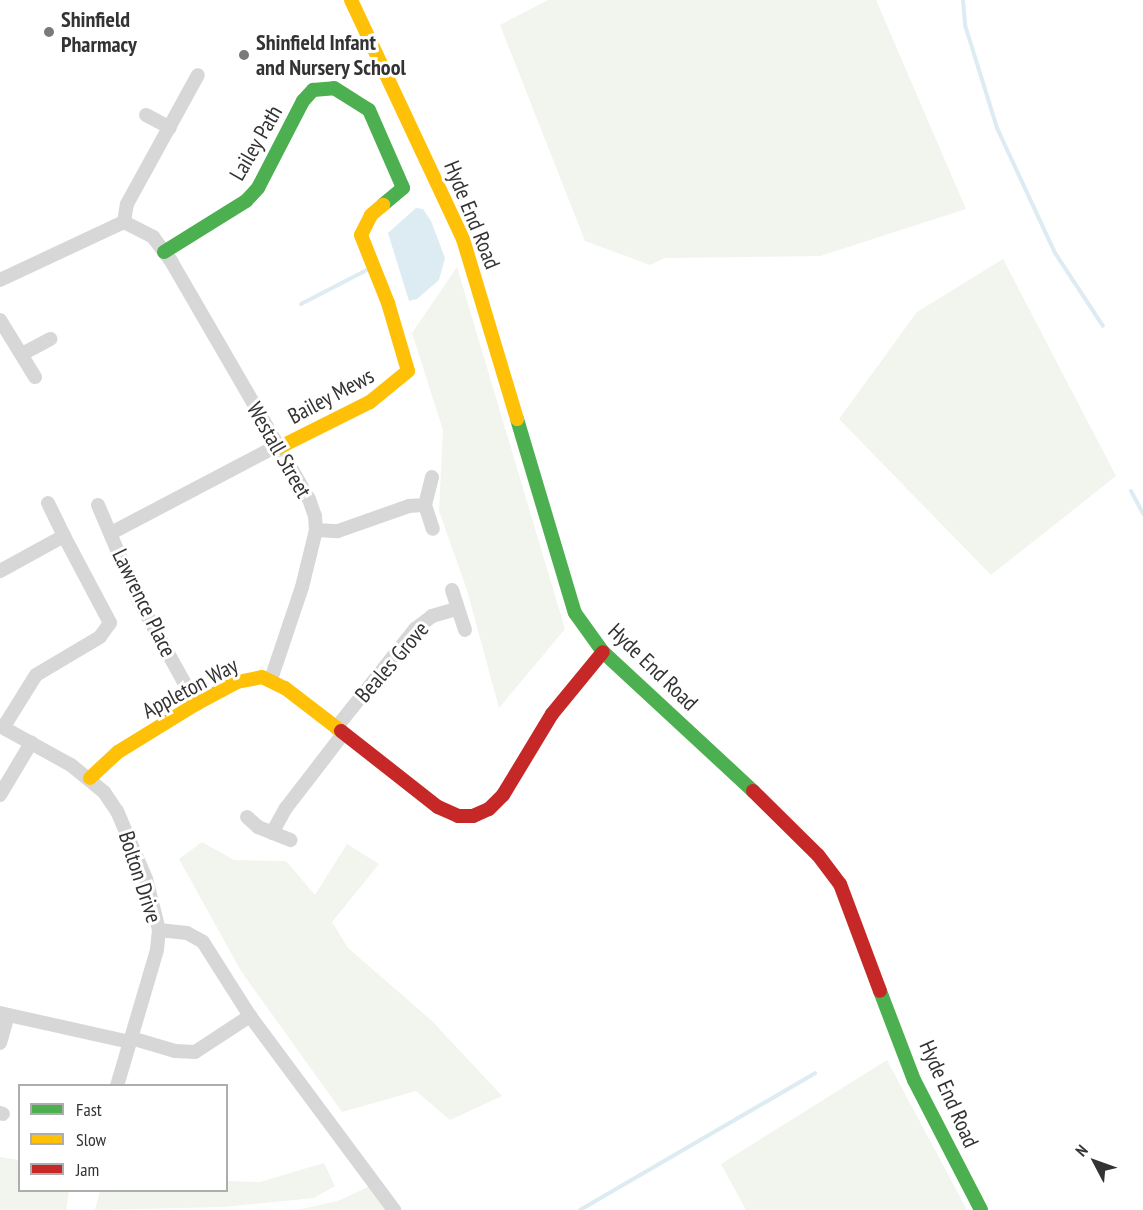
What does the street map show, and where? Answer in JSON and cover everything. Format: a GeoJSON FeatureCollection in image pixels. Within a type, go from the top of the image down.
{"type":"FeatureCollection","features":[{"type":"Feature","properties":{"kind":"street","name":"Hyde End Road"},"geometry":{"type":"LineString","coordinates":[[351,0],[379,64],[453,212],[505,375],[564,585],[584,629],[603,652],[778,815],[818,855],[840,884],[914,1080],[981,1210]]}},
{"type":"Feature","properties":{"kind":"street"},"geometry":{"type":"LineString","coordinates":[[0,280],[124,222],[127,204],[198,75]]}},
{"type":"Feature","properties":{"kind":"street","name":"Lailey Path"},"geometry":{"type":"LineString","coordinates":[[164,252],[246,201],[258,188],[303,101],[313,90],[334,88],[369,110],[401,178],[403,188],[365,222],[363,244]]}},
{"type":"Feature","properties":{"kind":"street"},"geometry":{"type":"LineString","coordinates":[[146,115],[170,128]]}},
{"type":"Feature","properties":{"kind":"street","name":"Westall Street"},"geometry":{"type":"LineString","coordinates":[[124,222],[140,227],[164,252],[309,499],[316,530],[302,588],[271,679]]}},
{"type":"Feature","properties":{"kind":"street","name":"Bailey Mews"},"geometry":{"type":"LineString","coordinates":[[277,447],[370,402],[408,371],[388,303],[363,244]]}},
{"type":"Feature","properties":{"kind":"street"},"geometry":{"type":"LineString","coordinates":[[0,320],[24,353],[35,377]]}},
{"type":"Feature","properties":{"kind":"street"},"geometry":{"type":"LineString","coordinates":[[24,353],[50,339]]}},
{"type":"Feature","properties":{"kind":"street","name":"Lawrence Place"},"geometry":{"type":"LineString","coordinates":[[111,533],[277,447]]}},
{"type":"Feature","properties":{"kind":"street"},"geometry":{"type":"LineString","coordinates":[[432,477],[425,505],[433,530]]}},
{"type":"Feature","properties":{"kind":"street"},"geometry":{"type":"LineString","coordinates":[[2,727],[36,675],[108,631],[106,613],[48,503]]}},
{"type":"Feature","properties":{"kind":"street","name":"Lawrence Place"},"geometry":{"type":"LineString","coordinates":[[98,505],[139,601],[196,704]]}},
{"type":"Feature","properties":{"kind":"street"},"geometry":{"type":"LineString","coordinates":[[316,530],[338,531],[409,506],[425,505]]}},
{"type":"Feature","properties":{"kind":"street"},"geometry":{"type":"LineString","coordinates":[[0,572],[64,536]]}},
{"type":"Feature","properties":{"kind":"street","name":"Beales Grove"},"geometry":{"type":"LineString","coordinates":[[452,590],[465,630]]}},
{"type":"Feature","properties":{"kind":"street","name":"Beales Grove"},"geometry":{"type":"LineString","coordinates":[[340,731],[415,629],[432,616],[457,609]]}},
{"type":"Feature","properties":{"kind":"street","name":"Appleton Way"},"geometry":{"type":"LineString","coordinates":[[90,778],[118,752],[196,704],[244,679],[271,679],[438,807],[458,816],[473,816],[489,809],[503,795],[552,714],[603,652]]}},
{"type":"Feature","properties":{"kind":"street","name":"Bolton Drive"},"geometry":{"type":"LineString","coordinates":[[2,727],[90,778],[117,811],[137,853],[159,930],[157,950],[118,1084]]}},
{"type":"Feature","properties":{"kind":"street"},"geometry":{"type":"LineString","coordinates":[[272,833],[286,808],[340,731]]}},
{"type":"Feature","properties":{"kind":"street"},"geometry":{"type":"LineString","coordinates":[[0,795],[31,743]]}},
{"type":"Feature","properties":{"kind":"street"},"geometry":{"type":"LineString","coordinates":[[247,817],[272,833],[291,840]]}},
{"type":"Feature","properties":{"kind":"street"},"geometry":{"type":"LineString","coordinates":[[159,930],[187,933],[203,942],[250,1016],[394,1210]]}},
{"type":"Feature","properties":{"kind":"street"},"geometry":{"type":"LineString","coordinates":[[0,1043],[4,1014],[175,1051],[195,1052],[211,1045],[250,1016]]}},
{"type":"Feature","properties":{"kind":"shaded area"},"geometry":{"type":"Polygon","coordinates":[[[548,0],[876,0],[966,209],[820,256],[665,258],[650,265],[585,241],[500,25],[548,0]]]}},
{"type":"Feature","properties":{"kind":"shaded area"},"geometry":{"type":"Polygon","coordinates":[[[416,208],[423,209],[431,221],[445,258],[439,280],[417,299],[409,301],[388,233],[416,208]]]}},
{"type":"Feature","properties":{"kind":"shaded area"},"geometry":{"type":"Polygon","coordinates":[[[1003,259],[1116,476],[991,575],[839,419],[917,312],[1003,259]]]}},
{"type":"Feature","properties":{"kind":"shaded area"},"geometry":{"type":"Polygon","coordinates":[[[457,267],[565,629],[499,708],[467,590],[439,511],[443,430],[412,333],[457,267]]]}},
{"type":"Feature","properties":{"kind":"shaded area"},"geometry":{"type":"Polygon","coordinates":[[[202,842],[234,860],[286,861],[315,895],[347,844],[379,864],[332,922],[348,948],[432,1021],[502,1096],[450,1120],[416,1091],[342,1112],[241,971],[179,859],[202,842]]]}},
{"type":"Feature","properties":{"kind":"shaded area"},"geometry":{"type":"Polygon","coordinates":[[[887,1060],[967,1210],[746,1210],[721,1164],[887,1060]]]}},
{"type":"Feature","properties":{"kind":"shaded area"},"geometry":{"type":"Polygon","coordinates":[[[0,1157],[18,1160],[18,1192],[69,1192],[66,1210],[0,1210],[0,1157]]]}},
{"type":"Feature","properties":{"kind":"shaded area"},"geometry":{"type":"Polygon","coordinates":[[[324,1163],[335,1186],[314,1198],[224,1207],[95,1210],[100,1192],[228,1192],[228,1181],[260,1182],[324,1163]]]}},
{"type":"Feature","properties":{"kind":"shaded area"},"geometry":{"type":"Polygon","coordinates":[[[370,1186],[388,1210],[297,1210],[338,1201],[370,1186]]]}},
{"type":"Feature","properties":{"kind":"waterway"},"geometry":{"type":"LineString","coordinates":[[963,0],[965,25],[997,128],[1055,253],[1103,326]]}},
{"type":"Feature","properties":{"kind":"waterway"},"geometry":{"type":"LineString","coordinates":[[301,304],[367,270]]}},
{"type":"Feature","properties":{"kind":"waterway"},"geometry":{"type":"LineString","coordinates":[[1131,491],[1143,514]]}},
{"type":"Feature","properties":{"kind":"waterway"},"geometry":{"type":"LineString","coordinates":[[580,1210],[815,1073]]}},
{"type":"Feature","properties":{"kind":"traffic: fast"},"geometry":{"type":"LineString","coordinates":[[164,252],[246,201],[258,188],[303,101],[313,90],[334,88],[369,110],[403,188],[383,205]]}},
{"type":"Feature","properties":{"kind":"traffic: fast"},"geometry":{"type":"LineString","coordinates":[[517,419],[575,613],[603,652],[753,791]]}},
{"type":"Feature","properties":{"kind":"traffic: fast"},"geometry":{"type":"LineString","coordinates":[[880,991],[914,1080],[981,1210]]}},
{"type":"Feature","properties":{"kind":"traffic: slow"},"geometry":{"type":"LineString","coordinates":[[351,0],[463,239],[517,419]]}},
{"type":"Feature","properties":{"kind":"traffic: slow"},"geometry":{"type":"LineString","coordinates":[[278,448],[370,402],[408,371],[388,303],[361,235],[371,215],[383,205]]}},
{"type":"Feature","properties":{"kind":"traffic: slow"},"geometry":{"type":"LineString","coordinates":[[90,778],[118,752],[196,704],[237,682],[262,677],[285,688],[341,731]]}},
{"type":"Feature","properties":{"kind":"traffic: jam"},"geometry":{"type":"LineString","coordinates":[[341,731],[438,807],[458,816],[473,816],[489,809],[503,795],[552,714],[603,652]]}},
{"type":"Feature","properties":{"kind":"traffic: jam"},"geometry":{"type":"LineString","coordinates":[[753,791],[818,855],[840,884],[880,991]]}},
{"type":"Feature","properties":{"kind":"place","name":"Shinfield Pharmacy"},"geometry":{"type":"Point","coordinates":[49,32]}},
{"type":"Feature","properties":{"kind":"place","name":"Shinfield Infant and Nursery School"},"geometry":{"type":"Point","coordinates":[244,55]}}]}
